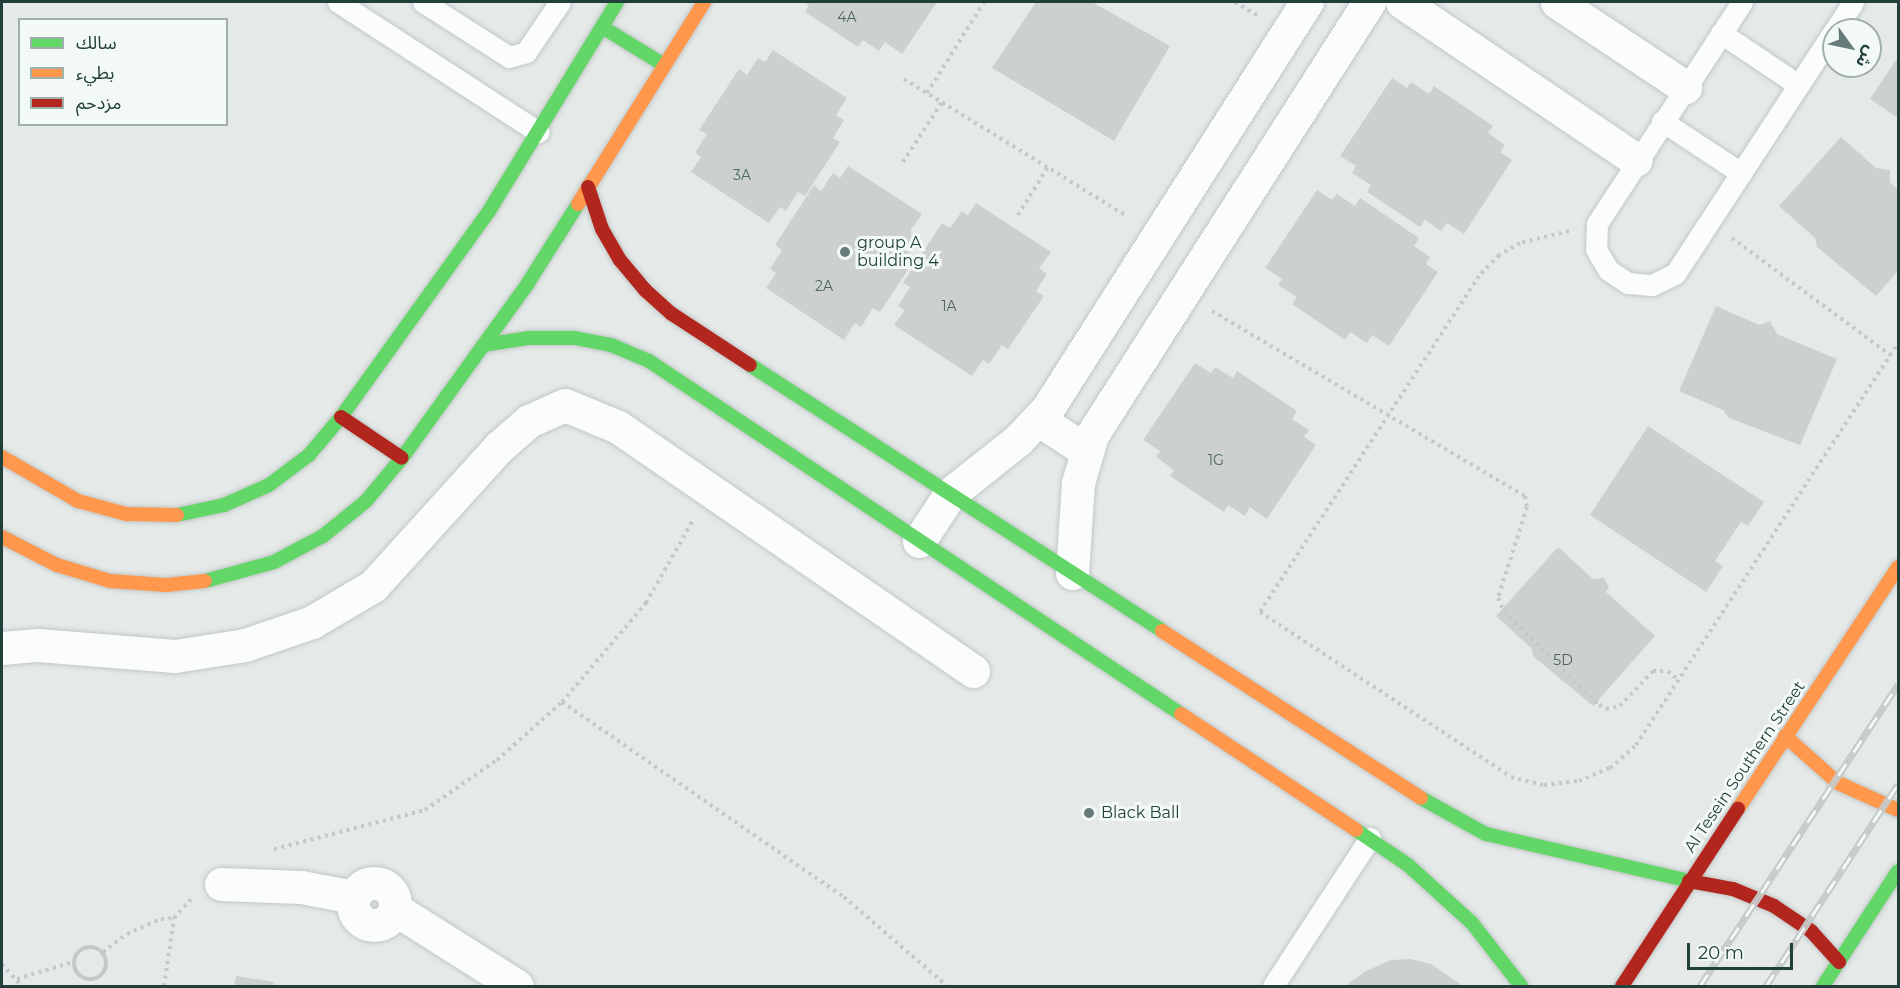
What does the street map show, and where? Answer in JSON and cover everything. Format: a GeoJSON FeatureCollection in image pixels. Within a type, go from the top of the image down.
{"type":"FeatureCollection","features":[{"type":"Feature","properties":{"kind":"street"},"geometry":{"type":"LineString","coordinates":[[2,457],[78,501],[126,514],[176,515],[224,505],[269,485],[309,455],[341,417],[489,211],[617,2]]}},
{"type":"Feature","properties":{"kind":"street"},"geometry":{"type":"LineString","coordinates":[[2,537],[57,565],[110,581],[166,585],[221,579],[274,562],[323,536],[366,501],[402,458],[483,345],[588,187],[704,2]]}},
{"type":"Feature","properties":{"kind":"street"},"geometry":{"type":"LineString","coordinates":[[919,541],[950,494],[1018,440],[1038,419],[1307,2]]}},
{"type":"Feature","properties":{"kind":"street"},"geometry":{"type":"LineString","coordinates":[[1072,573],[1078,483],[1085,450],[1368,2]]}},
{"type":"Feature","properties":{"kind":"street"},"geometry":{"type":"LineString","coordinates":[[1402,2],[1636,160]]}},
{"type":"Feature","properties":{"kind":"street"},"geometry":{"type":"LineString","coordinates":[[1557,2],[1685,87]]}},
{"type":"Feature","properties":{"kind":"street"},"geometry":{"type":"LineString","coordinates":[[602,27],[664,65]]}},
{"type":"Feature","properties":{"kind":"street"},"geometry":{"type":"LineString","coordinates":[[1254,86],[1298,112]]}},
{"type":"Feature","properties":{"kind":"street"},"geometry":{"type":"LineString","coordinates":[[588,187],[602,229],[620,260],[645,291],[672,314],[1441,811],[1486,834],[1532,847],[1733,889],[1774,906],[1811,931],[1839,962]]}},
{"type":"Feature","properties":{"kind":"street"},"geometry":{"type":"LineString","coordinates":[[483,345],[529,338],[575,338],[611,345],[649,361],[1370,838],[1443,895],[1472,923],[1521,987]]}},
{"type":"Feature","properties":{"kind":"street"},"geometry":{"type":"LineString","coordinates":[[2,648],[39,645],[175,656],[245,645],[312,622],[373,586],[422,537],[499,447],[529,421],[565,405],[618,428],[973,671]]}},
{"type":"Feature","properties":{"kind":"street"},"geometry":{"type":"LineString","coordinates":[[341,417],[402,458]]}},
{"type":"Feature","properties":{"kind":"street"},"geometry":{"type":"LineString","coordinates":[[1038,419],[1085,450]]}},
{"type":"Feature","properties":{"kind":"street","name":"Al Tesein Southern Street"},"geometry":{"type":"LineString","coordinates":[[1622,987],[1689,881],[1899,567]]}},
{"type":"Feature","properties":{"kind":"street"},"geometry":{"type":"LineString","coordinates":[[1785,736],[1838,783],[1899,810]]}},
{"type":"Feature","properties":{"kind":"street"},"geometry":{"type":"LineString","coordinates":[[1823,987],[1899,872]]}},
{"type":"Feature","properties":{"kind":"street"},"geometry":{"type":"LineString","coordinates":[[221,884],[301,887],[354,897],[355,914],[371,926],[390,918],[395,909],[517,987]]}},
{"type":"Feature","properties":{"kind":"lane"},"geometry":{"type":"LineString","coordinates":[[423,2],[509,57],[526,52],[560,2]]}},
{"type":"Feature","properties":{"kind":"lane"},"geometry":{"type":"LineString","coordinates":[[1742,2],[1636,160],[1597,224],[1596,249],[1608,270],[1628,283],[1653,285],[1675,274],[1822,48]]}},
{"type":"Feature","properties":{"kind":"lane"},"geometry":{"type":"LineString","coordinates":[[1842,18],[1853,2]]}},
{"type":"Feature","properties":{"kind":"lane"},"geometry":{"type":"LineString","coordinates":[[347,4],[538,132]]}},
{"type":"Feature","properties":{"kind":"lane"},"geometry":{"type":"LineString","coordinates":[[1720,33],[1797,84]]}},
{"type":"Feature","properties":{"kind":"lane"},"geometry":{"type":"LineString","coordinates":[[1662,121],[1741,172]]}},
{"type":"Feature","properties":{"kind":"lane"},"geometry":{"type":"LineString","coordinates":[[1273,987],[1370,838]]}},
{"type":"Feature","properties":{"kind":"path"},"geometry":{"type":"LineString","coordinates":[[927,93],[984,2]]}},
{"type":"Feature","properties":{"kind":"path"},"geometry":{"type":"LineString","coordinates":[[904,79],[1158,235]]}},
{"type":"Feature","properties":{"kind":"path"},"geometry":{"type":"LineString","coordinates":[[903,162],[942,102]]}},
{"type":"Feature","properties":{"kind":"path"},"geometry":{"type":"LineString","coordinates":[[1018,215],[1048,167]]}},
{"type":"Feature","properties":{"kind":"path"},"geometry":{"type":"LineString","coordinates":[[1709,221],[1890,355]]}},
{"type":"Feature","properties":{"kind":"path"},"geometry":{"type":"LineString","coordinates":[[1597,224],[1520,243],[1499,255],[1479,276],[1260,608],[1261,615],[1511,777],[1544,785],[1579,782],[1610,768],[1636,745],[1899,343]]}},
{"type":"Feature","properties":{"kind":"path"},"geometry":{"type":"LineString","coordinates":[[1184,294],[1386,417],[1524,496],[1527,507],[1498,598],[1504,612],[1599,705],[1606,709],[1620,706],[1653,670],[1668,671],[1678,681]]}},
{"type":"Feature","properties":{"kind":"path"},"geometry":{"type":"LineString","coordinates":[[266,851],[425,810],[497,760],[562,702],[646,603],[710,490]]}},
{"type":"Feature","properties":{"kind":"path"},"geometry":{"type":"LineString","coordinates":[[562,702],[844,897],[947,987]]}},
{"type":"Feature","properties":{"kind":"path"},"geometry":{"type":"LineString","coordinates":[[103,952],[127,934],[161,919],[174,918],[164,987]]}},
{"type":"Feature","properties":{"kind":"path"},"geometry":{"type":"LineString","coordinates":[[17,979],[73,962],[81,948],[88,946],[103,952]]}},
{"type":"Feature","properties":{"kind":"path"},"geometry":{"type":"LineString","coordinates":[[73,962],[80,976],[96,979],[106,967],[103,952]]}},
{"type":"Feature","properties":{"kind":"path"},"geometry":{"type":"LineString","coordinates":[[2,964],[17,979],[21,987]]}},
{"type":"Feature","properties":{"kind":"building"},"geometry":{"type":"Polygon","coordinates":[[[803,2],[937,2],[902,54],[885,42],[879,51],[863,40],[858,47],[805,12],[809,5],[803,2]]]}},
{"type":"Feature","properties":{"kind":"building"},"geometry":{"type":"Polygon","coordinates":[[[1036,2],[1092,2],[1170,46],[1114,141],[992,68],[1036,2]]]}},
{"type":"Feature","properties":{"kind":"building"},"geometry":{"type":"Polygon","coordinates":[[[773,50],[847,98],[836,115],[844,120],[833,138],[840,142],[805,196],[798,192],[786,211],[780,207],[769,223],[691,172],[701,157],[695,153],[707,134],[699,130],[739,69],[747,75],[758,58],[765,62],[773,50]]]}},
{"type":"Feature","properties":{"kind":"building"},"geometry":{"type":"Polygon","coordinates":[[[1898,57],[1898,118],[1870,99],[1898,57]]]}},
{"type":"Feature","properties":{"kind":"building"},"geometry":{"type":"Polygon","coordinates":[[[1392,78],[1407,88],[1411,82],[1429,94],[1434,86],[1493,126],[1488,133],[1505,145],[1500,152],[1512,160],[1464,234],[1447,223],[1441,231],[1425,220],[1420,227],[1367,192],[1371,185],[1352,173],[1356,166],[1340,156],[1392,78]]]}},
{"type":"Feature","properties":{"kind":"building"},"geometry":{"type":"Polygon","coordinates":[[[1841,137],[1876,168],[1890,170],[1890,182],[1898,190],[1898,271],[1876,296],[1817,247],[1815,238],[1779,206],[1841,137]]]}},
{"type":"Feature","properties":{"kind":"building","name":"group A building 4"},"geometry":{"type":"Polygon","coordinates":[[[848,166],[922,214],[910,231],[919,237],[908,254],[915,259],[880,312],[873,308],[861,327],[855,323],[844,340],[766,288],[776,273],[770,269],[782,250],[775,245],[814,185],[821,191],[833,173],[840,178],[848,166]]]}},
{"type":"Feature","properties":{"kind":"building"},"geometry":{"type":"Polygon","coordinates":[[[1317,190],[1332,200],[1337,194],[1355,206],[1360,198],[1419,238],[1414,246],[1430,257],[1426,264],[1438,272],[1389,346],[1372,335],[1367,343],[1350,332],[1345,340],[1292,304],[1297,297],[1278,285],[1282,279],[1265,268],[1317,190]]]}},
{"type":"Feature","properties":{"kind":"building","name":"group A building 4"},"geometry":{"type":"Polygon","coordinates":[[[976,203],[1051,252],[1039,268],[1047,274],[1036,291],[1044,296],[1008,349],[1002,345],[989,364],[983,360],[972,376],[894,325],[905,310],[898,306],[910,287],[903,283],[942,223],[950,228],[962,211],[968,215],[976,203]]]}},
{"type":"Feature","properties":{"kind":"building"},"geometry":{"type":"Polygon","coordinates":[[[1716,306],[1759,325],[1770,321],[1777,334],[1837,359],[1800,445],[1729,418],[1723,410],[1679,391],[1716,306]]]}},
{"type":"Feature","properties":{"kind":"building"},"geometry":{"type":"Polygon","coordinates":[[[1195,363],[1211,373],[1215,367],[1233,378],[1237,371],[1297,411],[1292,419],[1309,430],[1304,437],[1316,445],[1267,519],[1250,507],[1245,516],[1228,505],[1224,512],[1170,476],[1174,470],[1156,457],[1160,451],[1143,440],[1195,363]]]}},
{"type":"Feature","properties":{"kind":"building"},"geometry":{"type":"Polygon","coordinates":[[[1648,426],[1764,502],[1748,526],[1741,522],[1715,561],[1723,566],[1706,592],[1590,515],[1648,426]]]}},
{"type":"Feature","properties":{"kind":"building"},"geometry":{"type":"Polygon","coordinates":[[[1558,547],[1593,579],[1604,578],[1609,587],[1606,592],[1655,636],[1593,706],[1534,657],[1531,648],[1496,616],[1558,547]]]}},
{"type":"Feature","properties":{"kind":"building"},"geometry":{"type":"Polygon","coordinates":[[[1410,959],[1431,964],[1463,986],[1345,986],[1366,971],[1391,960],[1410,959]]]}},
{"type":"Feature","properties":{"kind":"building"},"geometry":{"type":"Polygon","coordinates":[[[236,976],[274,982],[273,986],[234,986],[236,976]]]}},
{"type":"Feature","properties":{"kind":"railway"},"geometry":{"type":"LineString","coordinates":[[1700,986],[1898,684]]}},
{"type":"Feature","properties":{"kind":"railway"},"geometry":{"type":"LineString","coordinates":[[1766,986],[1898,784]]}},
{"type":"Feature","properties":{"kind":"traffic: fast"},"geometry":{"type":"LineString","coordinates":[[177,515],[224,505],[269,485],[309,455],[341,417],[489,211],[617,2]]}},
{"type":"Feature","properties":{"kind":"traffic: fast"},"geometry":{"type":"LineString","coordinates":[[602,27],[664,65]]}},
{"type":"Feature","properties":{"kind":"traffic: fast"},"geometry":{"type":"LineString","coordinates":[[205,581],[274,562],[323,536],[366,501],[402,458],[528,283],[578,204]]}},
{"type":"Feature","properties":{"kind":"traffic: fast"},"geometry":{"type":"LineString","coordinates":[[483,345],[529,338],[575,338],[611,345],[649,361],[1181,714]]}},
{"type":"Feature","properties":{"kind":"traffic: fast"},"geometry":{"type":"LineString","coordinates":[[750,365],[1162,631]]}},
{"type":"Feature","properties":{"kind":"traffic: fast"},"geometry":{"type":"LineString","coordinates":[[1421,798],[1486,834],[1689,881]]}},
{"type":"Feature","properties":{"kind":"traffic: fast"},"geometry":{"type":"LineString","coordinates":[[1356,830],[1408,865],[1472,923],[1521,986]]}},
{"type":"Feature","properties":{"kind":"traffic: fast"},"geometry":{"type":"LineString","coordinates":[[1823,986],[1898,871]]}},
{"type":"Feature","properties":{"kind":"traffic: slow"},"geometry":{"type":"LineString","coordinates":[[578,204],[704,2]]}},
{"type":"Feature","properties":{"kind":"traffic: slow"},"geometry":{"type":"LineString","coordinates":[[2,457],[78,501],[126,514],[177,515]]}},
{"type":"Feature","properties":{"kind":"traffic: slow"},"geometry":{"type":"LineString","coordinates":[[2,537],[57,565],[110,581],[166,585],[205,581]]}},
{"type":"Feature","properties":{"kind":"traffic: slow"},"geometry":{"type":"LineString","coordinates":[[1738,809],[1898,567]]}},
{"type":"Feature","properties":{"kind":"traffic: slow"},"geometry":{"type":"LineString","coordinates":[[1162,631],[1421,798]]}},
{"type":"Feature","properties":{"kind":"traffic: slow"},"geometry":{"type":"LineString","coordinates":[[1181,714],[1356,830]]}},
{"type":"Feature","properties":{"kind":"traffic: slow"},"geometry":{"type":"LineString","coordinates":[[1785,736],[1838,783],[1898,810]]}},
{"type":"Feature","properties":{"kind":"traffic: jam"},"geometry":{"type":"LineString","coordinates":[[588,187],[602,229],[620,260],[645,290],[672,314],[750,365]]}},
{"type":"Feature","properties":{"kind":"traffic: jam"},"geometry":{"type":"LineString","coordinates":[[341,417],[402,458]]}},
{"type":"Feature","properties":{"kind":"traffic: jam"},"geometry":{"type":"LineString","coordinates":[[1622,986],[1738,809]]}},
{"type":"Feature","properties":{"kind":"traffic: jam"},"geometry":{"type":"LineString","coordinates":[[1689,881],[1733,889],[1774,906],[1811,931],[1839,962]]}},
{"type":"Feature","properties":{"kind":"place","name":"group A building 4"},"geometry":{"type":"Point","coordinates":[845,252]}},
{"type":"Feature","properties":{"kind":"place","name":"Black Ball"},"geometry":{"type":"Point","coordinates":[1089,813]}}]}
